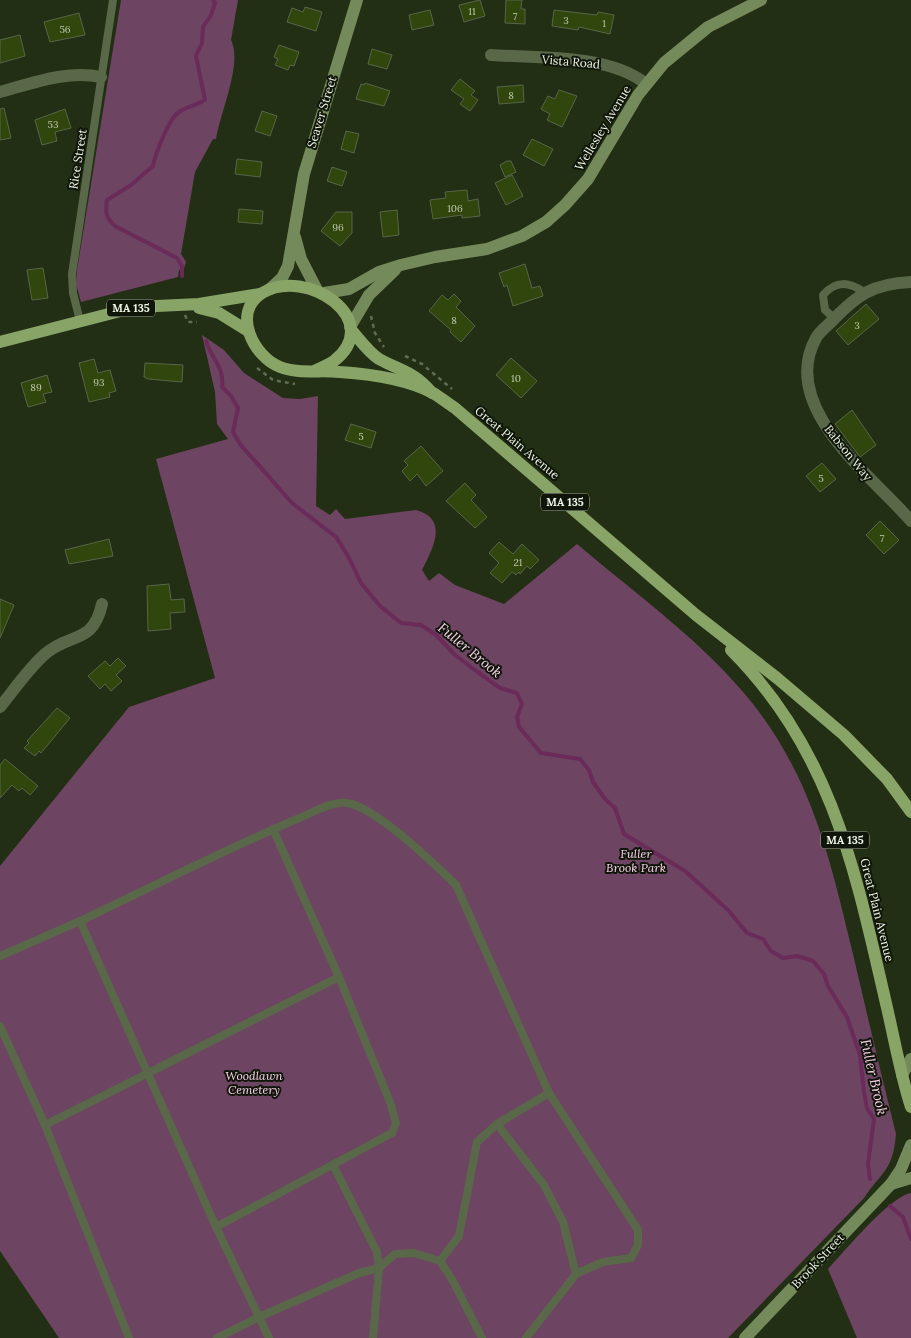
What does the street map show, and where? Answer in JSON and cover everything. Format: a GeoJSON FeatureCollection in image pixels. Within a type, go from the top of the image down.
{"type":"FeatureCollection","features":[{"type":"Feature","properties":{"kind":"main road","name":"MA 135"},"geometry":{"type":"LineString","coordinates":[[0,342],[143,306],[216,302],[265,292],[280,286],[296,286],[321,292],[347,316],[351,329]]}},
{"type":"Feature","properties":{"kind":"main road"},"geometry":{"type":"LineString","coordinates":[[248,331],[250,311],[265,292]]}},
{"type":"Feature","properties":{"kind":"main road","name":"MA 135"},"geometry":{"type":"LineString","coordinates":[[183,305],[219,313],[248,331],[255,347],[267,360],[280,367],[314,371]]}},
{"type":"Feature","properties":{"kind":"main road"},"geometry":{"type":"LineString","coordinates":[[314,371],[339,356],[349,340],[351,329]]}},
{"type":"Feature","properties":{"kind":"main road","name":"Great Plain Avenue"},"geometry":{"type":"LineString","coordinates":[[351,329],[378,358],[422,380],[432,393]]}},
{"type":"Feature","properties":{"kind":"main road","name":"Great Plain Avenue"},"geometry":{"type":"LineString","coordinates":[[314,371],[375,377],[432,393],[455,408],[696,615],[789,687],[854,744],[887,779],[911,812]]}},
{"type":"Feature","properties":{"kind":"main road","name":"Great Plain Avenue"},"geometry":{"type":"LineString","coordinates":[[696,615],[754,674],[778,703],[806,748],[829,795],[850,856],[911,1107]]}},
{"type":"Feature","properties":{"kind":"street","name":"Seaver Street"},"geometry":{"type":"LineString","coordinates":[[265,292],[282,278],[288,266],[306,166],[357,0]]}},
{"type":"Feature","properties":{"kind":"street","name":"Wellesley Avenue"},"geometry":{"type":"LineString","coordinates":[[321,292],[349,288],[379,272],[401,265],[435,257],[487,250],[522,236],[553,217],[571,200],[593,172],[646,84],[674,53],[696,35],[722,18],[761,0]]}},
{"type":"Feature","properties":{"kind":"street","name":"Vista Road"},"geometry":{"type":"LineString","coordinates":[[491,55],[596,63],[625,71],[646,84]]}},
{"type":"Feature","properties":{"kind":"street"},"geometry":{"type":"LineString","coordinates":[[0,92],[68,76],[86,74],[102,77]]}},
{"type":"Feature","properties":{"kind":"street","name":"Seaver Street"},"geometry":{"type":"LineString","coordinates":[[294,226],[301,259],[321,292]]}},
{"type":"Feature","properties":{"kind":"street","name":"Wellesley Avenue"},"geometry":{"type":"LineString","coordinates":[[351,329],[376,287],[401,265]]}},
{"type":"Feature","properties":{"kind":"street","name":"Babson Way"},"geometry":{"type":"LineString","coordinates":[[911,282],[888,283],[864,292],[834,318],[817,336],[808,358],[808,379],[813,400],[826,428],[868,478],[911,521]]}},
{"type":"Feature","properties":{"kind":"street"},"geometry":{"type":"LineString","coordinates":[[0,707],[45,654],[93,628],[99,618],[102,604]]}},
{"type":"Feature","properties":{"kind":"street"},"geometry":{"type":"LineString","coordinates":[[902,1075],[911,1059]]}},
{"type":"Feature","properties":{"kind":"street","name":"Brook Street"},"geometry":{"type":"LineString","coordinates":[[745,1338],[891,1184],[904,1164],[911,1145]]}},
{"type":"Feature","properties":{"kind":"street","name":"Brook Street"},"geometry":{"type":"LineString","coordinates":[[891,1184],[911,1178]]}},
{"type":"Feature","properties":{"kind":"lane","name":"Rice Street"},"geometry":{"type":"LineString","coordinates":[[80,321],[73,293],[72,274],[113,0]]}},
{"type":"Feature","properties":{"kind":"lane"},"geometry":{"type":"LineString","coordinates":[[834,318],[825,310],[823,294],[831,286],[844,282],[864,292]]}},
{"type":"Feature","properties":{"kind":"lane"},"geometry":{"type":"LineString","coordinates":[[0,956],[80,921],[274,829],[334,804],[348,803],[374,815],[456,885],[549,1094],[638,1230],[638,1245],[631,1258],[603,1262],[576,1274],[526,1338]]}},
{"type":"Feature","properties":{"kind":"lane"},"geometry":{"type":"LineString","coordinates":[[216,1227],[392,1133],[396,1123],[390,1102],[339,977],[274,829]]}},
{"type":"Feature","properties":{"kind":"lane"},"geometry":{"type":"LineString","coordinates":[[80,921],[216,1227],[269,1338]]}},
{"type":"Feature","properties":{"kind":"lane"},"geometry":{"type":"LineString","coordinates":[[45,1125],[339,977]]}},
{"type":"Feature","properties":{"kind":"lane"},"geometry":{"type":"LineString","coordinates":[[0,1026],[45,1125],[129,1338]]}},
{"type":"Feature","properties":{"kind":"lane"},"geometry":{"type":"LineString","coordinates":[[440,1261],[459,1236],[477,1142],[497,1124],[549,1094]]}},
{"type":"Feature","properties":{"kind":"lane"},"geometry":{"type":"LineString","coordinates":[[497,1124],[544,1185],[563,1222],[576,1274]]}},
{"type":"Feature","properties":{"kind":"lane"},"geometry":{"type":"LineString","coordinates":[[333,1165],[377,1252],[379,1268],[373,1338]]}},
{"type":"Feature","properties":{"kind":"lane"},"geometry":{"type":"LineString","coordinates":[[217,1338],[259,1316],[359,1273],[379,1268],[395,1254],[414,1253],[440,1261],[453,1281],[482,1338]]}},
{"type":"Feature","properties":{"kind":"path"},"geometry":{"type":"LineString","coordinates":[[365,304],[372,308],[372,325],[379,339],[385,347],[392,351]]}},
{"type":"Feature","properties":{"kind":"path"},"geometry":{"type":"LineString","coordinates":[[400,354],[422,364],[452,389]]}},
{"type":"Feature","properties":{"kind":"green space"},"geometry":{"type":"Polygon","coordinates":[[[121,0],[238,0],[231,40],[234,50],[233,75],[216,139],[213,139],[195,172],[181,254],[186,262],[184,268],[179,270],[178,277],[81,302],[76,284],[77,270],[121,0]]]}},
{"type":"Feature","properties":{"kind":"green space"},"geometry":{"type":"Polygon","coordinates":[[[202,335],[224,350],[244,373],[283,398],[300,399],[318,396],[316,506],[330,515],[336,509],[345,519],[416,510],[426,514],[433,520],[436,536],[422,570],[429,581],[439,573],[455,585],[504,604],[577,544],[692,640],[734,681],[774,733],[791,762],[817,823],[837,887],[896,1134],[895,1146],[886,1170],[864,1198],[728,1338],[59,1338],[0,1251],[0,866],[129,707],[215,678],[156,459],[228,439],[217,424],[215,392],[202,335]]]}},
{"type":"Feature","properties":{"kind":"green space"},"geometry":{"type":"Polygon","coordinates":[[[911,1193],[911,1338],[857,1338],[828,1269],[880,1214],[891,1204],[911,1193]]]}},
{"type":"Feature","properties":{"kind":"building"},"geometry":{"type":"Polygon","coordinates":[[[480,0],[485,16],[464,22],[459,5],[480,0]]]}},
{"type":"Feature","properties":{"kind":"building"},"geometry":{"type":"Polygon","coordinates":[[[506,0],[522,0],[521,9],[525,9],[525,24],[505,23],[506,0]]]}},
{"type":"Feature","properties":{"kind":"building"},"geometry":{"type":"Polygon","coordinates":[[[305,7],[322,12],[316,31],[287,22],[292,8],[303,12],[305,7]]]}},
{"type":"Feature","properties":{"kind":"building"},"geometry":{"type":"Polygon","coordinates":[[[430,10],[434,25],[412,30],[409,15],[430,10]]]}},
{"type":"Feature","properties":{"kind":"building"},"geometry":{"type":"Polygon","coordinates":[[[554,10],[597,15],[598,12],[614,15],[610,34],[579,27],[578,30],[552,26],[554,10]]]}},
{"type":"Feature","properties":{"kind":"building"},"geometry":{"type":"Polygon","coordinates":[[[79,13],[85,35],[50,42],[44,22],[79,13]]]}},
{"type":"Feature","properties":{"kind":"building"},"geometry":{"type":"Polygon","coordinates":[[[20,35],[25,56],[0,63],[0,40],[20,35]]]}},
{"type":"Feature","properties":{"kind":"building"},"geometry":{"type":"Polygon","coordinates":[[[279,45],[299,52],[294,66],[290,65],[288,70],[275,65],[278,59],[274,57],[279,45]]]}},
{"type":"Feature","properties":{"kind":"building"},"geometry":{"type":"Polygon","coordinates":[[[372,49],[392,55],[387,69],[368,64],[372,49]]]}},
{"type":"Feature","properties":{"kind":"building"},"geometry":{"type":"Polygon","coordinates":[[[460,79],[475,91],[471,95],[478,100],[470,111],[460,104],[464,99],[451,90],[460,79]]]}},
{"type":"Feature","properties":{"kind":"building"},"geometry":{"type":"Polygon","coordinates":[[[365,83],[390,91],[384,106],[356,99],[361,84],[364,85],[365,83]]]}},
{"type":"Feature","properties":{"kind":"building"},"geometry":{"type":"Polygon","coordinates":[[[523,85],[524,102],[499,104],[497,87],[523,85]]]}},
{"type":"Feature","properties":{"kind":"building"},"geometry":{"type":"Polygon","coordinates":[[[559,90],[577,96],[562,127],[547,120],[550,114],[541,109],[548,96],[555,99],[559,90]]]}},
{"type":"Feature","properties":{"kind":"building"},"geometry":{"type":"Polygon","coordinates":[[[4,108],[11,138],[0,140],[0,109],[4,108]]]}},
{"type":"Feature","properties":{"kind":"building"},"geometry":{"type":"Polygon","coordinates":[[[65,109],[71,128],[55,132],[57,141],[42,145],[35,120],[65,109]]]}},
{"type":"Feature","properties":{"kind":"building"},"geometry":{"type":"Polygon","coordinates":[[[262,111],[277,116],[270,136],[255,131],[262,111]]]}},
{"type":"Feature","properties":{"kind":"building"},"geometry":{"type":"Polygon","coordinates":[[[346,131],[359,134],[354,153],[341,149],[346,131]]]}},
{"type":"Feature","properties":{"kind":"building"},"geometry":{"type":"Polygon","coordinates":[[[532,139],[553,149],[544,166],[523,155],[532,139]]]}},
{"type":"Feature","properties":{"kind":"building"},"geometry":{"type":"Polygon","coordinates":[[[237,159],[262,162],[260,177],[235,174],[237,159]]]}},
{"type":"Feature","properties":{"kind":"building"},"geometry":{"type":"Polygon","coordinates":[[[511,161],[516,172],[505,177],[500,165],[511,161]]]}},
{"type":"Feature","properties":{"kind":"building"},"geometry":{"type":"Polygon","coordinates":[[[332,167],[347,172],[342,186],[327,181],[332,167]]]}},
{"type":"Feature","properties":{"kind":"building"},"geometry":{"type":"Polygon","coordinates":[[[512,175],[523,196],[506,205],[495,183],[512,175]]]}},
{"type":"Feature","properties":{"kind":"building"},"geometry":{"type":"Polygon","coordinates":[[[467,190],[468,201],[478,199],[480,216],[462,218],[462,215],[433,219],[430,200],[446,198],[445,192],[467,190]]]}},
{"type":"Feature","properties":{"kind":"building"},"geometry":{"type":"Polygon","coordinates":[[[239,209],[263,211],[262,224],[238,222],[239,209]]]}},
{"type":"Feature","properties":{"kind":"building"},"geometry":{"type":"Polygon","coordinates":[[[397,210],[399,235],[383,237],[380,212],[397,210]]]}},
{"type":"Feature","properties":{"kind":"building"},"geometry":{"type":"Polygon","coordinates":[[[336,212],[352,212],[352,233],[340,246],[321,231],[336,212]]]}},
{"type":"Feature","properties":{"kind":"building"},"geometry":{"type":"Polygon","coordinates":[[[525,264],[532,288],[540,286],[543,296],[513,306],[507,285],[504,287],[499,273],[525,264]]]}},
{"type":"Feature","properties":{"kind":"building"},"geometry":{"type":"Polygon","coordinates":[[[43,268],[48,298],[32,300],[27,270],[43,268]]]}},
{"type":"Feature","properties":{"kind":"building"},"geometry":{"type":"Polygon","coordinates":[[[454,294],[461,301],[456,307],[475,326],[461,342],[450,332],[451,330],[429,311],[442,295],[448,300],[454,294]]]}},
{"type":"Feature","properties":{"kind":"building"},"geometry":{"type":"Polygon","coordinates":[[[866,304],[879,319],[848,345],[836,331],[866,304]]]}},
{"type":"Feature","properties":{"kind":"building"},"geometry":{"type":"Polygon","coordinates":[[[511,358],[537,381],[521,398],[496,375],[511,358]]]}},
{"type":"Feature","properties":{"kind":"building"},"geometry":{"type":"Polygon","coordinates":[[[94,359],[98,373],[110,370],[116,391],[109,393],[110,397],[89,402],[79,363],[94,359]]]}},
{"type":"Feature","properties":{"kind":"building"},"geometry":{"type":"Polygon","coordinates":[[[145,363],[183,365],[182,382],[144,377],[145,363]]]}},
{"type":"Feature","properties":{"kind":"building"},"geometry":{"type":"Polygon","coordinates":[[[47,375],[52,392],[43,394],[46,402],[28,407],[21,383],[47,375]]]}},
{"type":"Feature","properties":{"kind":"building"},"geometry":{"type":"Polygon","coordinates":[[[852,410],[876,445],[860,457],[835,424],[852,410]]]}},
{"type":"Feature","properties":{"kind":"building"},"geometry":{"type":"Polygon","coordinates":[[[351,424],[376,432],[371,448],[345,440],[351,424]]]}},
{"type":"Feature","properties":{"kind":"building"},"geometry":{"type":"Polygon","coordinates":[[[421,446],[443,471],[426,486],[417,474],[410,481],[402,471],[408,465],[404,461],[421,446]]]}},
{"type":"Feature","properties":{"kind":"building"},"geometry":{"type":"Polygon","coordinates":[[[822,463],[836,479],[820,492],[806,476],[822,463]]]}},
{"type":"Feature","properties":{"kind":"building"},"geometry":{"type":"Polygon","coordinates":[[[465,483],[476,495],[471,500],[487,517],[475,528],[446,501],[465,483]]]}},
{"type":"Feature","properties":{"kind":"building"},"geometry":{"type":"Polygon","coordinates":[[[880,521],[899,540],[884,554],[866,535],[880,521]]]}},
{"type":"Feature","properties":{"kind":"building"},"geometry":{"type":"Polygon","coordinates":[[[109,539],[113,556],[69,564],[65,550],[109,539]]]}},
{"type":"Feature","properties":{"kind":"building"},"geometry":{"type":"Polygon","coordinates":[[[499,542],[513,554],[522,544],[539,560],[530,569],[527,566],[520,574],[519,572],[516,575],[512,572],[502,583],[490,573],[499,563],[489,553],[499,542]]]}},
{"type":"Feature","properties":{"kind":"building"},"geometry":{"type":"Polygon","coordinates":[[[169,584],[171,600],[184,599],[185,612],[170,613],[171,629],[148,631],[147,586],[169,584]]]}},
{"type":"Feature","properties":{"kind":"building"},"geometry":{"type":"Polygon","coordinates":[[[0,599],[14,605],[0,638],[0,599]]]}},
{"type":"Feature","properties":{"kind":"building"},"geometry":{"type":"Polygon","coordinates":[[[118,658],[126,666],[116,675],[122,681],[111,691],[105,684],[100,689],[88,676],[105,661],[110,666],[118,658]]]}},
{"type":"Feature","properties":{"kind":"building"},"geometry":{"type":"Polygon","coordinates":[[[57,708],[70,718],[41,753],[39,751],[35,756],[24,748],[29,743],[27,741],[57,708]]]}},
{"type":"Feature","properties":{"kind":"building"},"geometry":{"type":"Polygon","coordinates":[[[5,759],[38,786],[30,795],[22,788],[19,791],[12,785],[0,798],[0,765],[5,759]]]}},
{"type":"Feature","properties":{"kind":"waterway","name":"Fuller Brook"},"geometry":{"type":"LineString","coordinates":[[182,276],[182,266],[177,258],[115,226],[108,217],[106,204],[107,200],[131,185],[153,166],[163,137],[175,116],[182,110],[205,100],[196,56],[202,43],[203,27],[211,15],[215,3],[213,0]]}},
{"type":"Feature","properties":{"kind":"waterway","name":"Fuller Brook"},"geometry":{"type":"LineString","coordinates":[[206,341],[220,369],[222,387],[231,396],[238,408],[233,432],[240,444],[292,503],[336,537],[361,583],[380,606],[401,623],[421,625],[436,635],[455,655],[500,688],[517,693],[522,704],[517,717],[519,727],[541,753],[580,759],[589,770],[593,782],[605,799],[615,808],[624,834],[685,871],[728,910],[747,933],[763,939],[771,951],[783,958],[797,956],[813,961],[824,974],[828,986],[847,1017],[860,1055],[867,1108],[874,1119],[868,1164],[870,1179]]}},
{"type":"Feature","properties":{"kind":"waterway","name":"Fuller Brook"},"geometry":{"type":"LineString","coordinates":[[890,1206],[903,1217],[911,1239]]}},
{"type":"Feature","properties":{"kind":"park label","name":"Fuller Brook Park"},"geometry":{"type":"Point","coordinates":[636,861]}},
{"type":"Feature","properties":{"kind":"park label","name":"Woodlawn Cemetery"},"geometry":{"type":"Point","coordinates":[254,1083]}}]}
